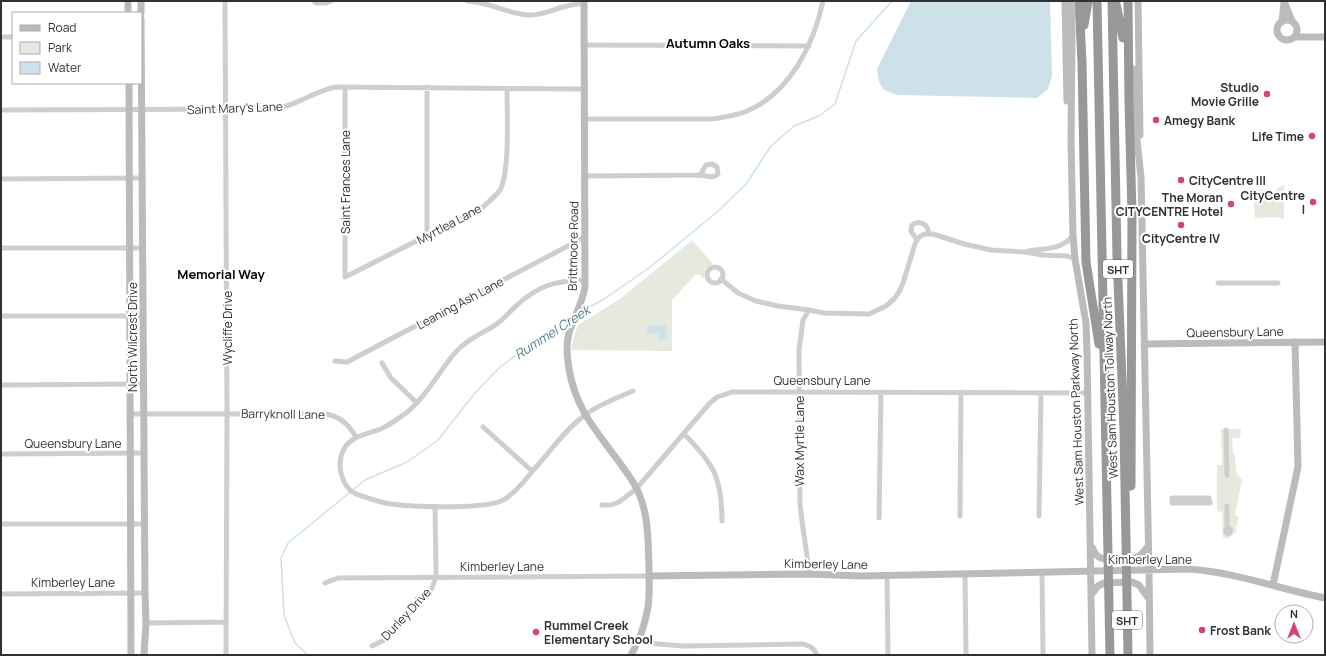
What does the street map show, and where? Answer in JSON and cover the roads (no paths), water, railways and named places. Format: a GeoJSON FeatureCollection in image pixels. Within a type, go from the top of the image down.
{"type":"FeatureCollection","features":[{"type":"Feature","properties":{"kind":"highway"},"geometry":{"type":"LineString","coordinates":[[1079,1],[1082,62],[1086,262],[1100,348],[1105,427]]}},
{"type":"Feature","properties":{"kind":"highway"},"geometry":{"type":"LineString","coordinates":[[1082,62],[1088,1]]}},
{"type":"Feature","properties":{"kind":"highway","name":"West Sam Houston Tollway North"},"geometry":{"type":"LineString","coordinates":[[1097,1],[1110,655]]}},
{"type":"Feature","properties":{"kind":"highway"},"geometry":{"type":"LineString","coordinates":[[1114,1],[1123,37],[1129,102]]}},
{"type":"Feature","properties":{"kind":"highway","name":"West Sam Houston Tollway North"},"geometry":{"type":"LineString","coordinates":[[1114,1],[1113,41],[1117,261],[1123,382],[1128,655]]}},
{"type":"Feature","properties":{"kind":"highway"},"geometry":{"type":"LineString","coordinates":[[1125,497],[1131,487],[1132,213],[1128,1]]}},
{"type":"Feature","properties":{"kind":"main road"},"geometry":{"type":"LineString","coordinates":[[128,1],[128,12]]}},
{"type":"Feature","properties":{"kind":"main road"},"geometry":{"type":"LineString","coordinates":[[141,1],[141,12]]}},
{"type":"Feature","properties":{"kind":"main road"},"geometry":{"type":"LineString","coordinates":[[1065,1],[1068,129],[1071,142]]}},
{"type":"Feature","properties":{"kind":"main road","name":"West Sam Houston Parkway North"},"geometry":{"type":"LineString","coordinates":[[1071,1],[1073,236],[1075,259],[1086,323],[1089,392],[1091,545],[1095,570],[1091,595],[1092,655]]}},
{"type":"Feature","properties":{"kind":"main road"},"geometry":{"type":"LineString","coordinates":[[1132,1],[1134,113],[1141,177]]}},
{"type":"Feature","properties":{"kind":"main road"},"geometry":{"type":"LineString","coordinates":[[1138,1],[1150,655]]}},
{"type":"Feature","properties":{"kind":"main road"},"geometry":{"type":"LineString","coordinates":[[1284,1],[1292,21],[1298,29],[1315,36]]}},
{"type":"Feature","properties":{"kind":"main road"},"geometry":{"type":"LineString","coordinates":[[1282,22],[1284,1]]}},
{"type":"Feature","properties":{"kind":"main road","name":"Brittmoore Road"},"geometry":{"type":"LineString","coordinates":[[584,2],[585,280],[583,298],[568,340],[568,356],[574,392],[585,415],[636,489],[646,517],[649,576],[648,606],[639,641],[631,655]]}},
{"type":"Feature","properties":{"kind":"main road"},"geometry":{"type":"LineString","coordinates":[[1292,21],[1285,20],[1279,24],[1277,30],[1279,37],[1287,41],[1295,37],[1325,37]]}},
{"type":"Feature","properties":{"kind":"main road"},"geometry":{"type":"LineString","coordinates":[[1295,37],[1298,29]]}},
{"type":"Feature","properties":{"kind":"main road","name":"North Wilcrest Drive"},"geometry":{"type":"LineString","coordinates":[[129,84],[131,655]]}},
{"type":"Feature","properties":{"kind":"main road","name":"North Wilcrest Drive"},"geometry":{"type":"LineString","coordinates":[[142,84],[146,623],[144,655]]}},
{"type":"Feature","properties":{"kind":"main road"},"geometry":{"type":"LineString","coordinates":[[1273,585],[1298,468],[1294,342]]}},
{"type":"Feature","properties":{"kind":"main road","name":"Queensbury Lane"},"geometry":{"type":"LineString","coordinates":[[1144,344],[1325,342]]}},
{"type":"Feature","properties":{"kind":"main road"},"geometry":{"type":"LineString","coordinates":[[1091,545],[1094,554],[1101,558],[1131,559],[1143,553],[1148,546]]}},
{"type":"Feature","properties":{"kind":"main road","name":"Kimberley Lane"},"geometry":{"type":"LineString","coordinates":[[649,576],[809,574],[887,575],[1095,570],[1208,570],[1325,598]]}},
{"type":"Feature","properties":{"kind":"main road"},"geometry":{"type":"LineString","coordinates":[[1091,595],[1098,586],[1104,583],[1132,582],[1139,585],[1149,599]]}},
{"type":"Feature","properties":{"kind":"street","name":"Wycliffe Drive"},"geometry":{"type":"LineString","coordinates":[[225,1],[227,414],[226,655]]}},
{"type":"Feature","properties":{"kind":"street"},"geometry":{"type":"LineString","coordinates":[[314,1],[321,4],[331,1]]}},
{"type":"Feature","properties":{"kind":"street"},"geometry":{"type":"LineString","coordinates":[[467,1],[485,3],[519,14],[528,15],[540,14],[584,2]]}},
{"type":"Feature","properties":{"kind":"street"},"geometry":{"type":"LineString","coordinates":[[585,119],[712,119],[730,117],[761,104],[786,81],[802,58],[809,46],[819,19],[823,1]]}},
{"type":"Feature","properties":{"kind":"street"},"geometry":{"type":"LineString","coordinates":[[1,37],[12,37]]}},
{"type":"Feature","properties":{"kind":"street"},"geometry":{"type":"LineString","coordinates":[[584,45],[809,46]]}},
{"type":"Feature","properties":{"kind":"street","name":"Saint Mary's Lane"},"geometry":{"type":"LineString","coordinates":[[1,110],[280,108],[296,103],[323,90],[335,87],[585,89]]}},
{"type":"Feature","properties":{"kind":"street"},"geometry":{"type":"LineString","coordinates":[[427,87],[427,235]]}},
{"type":"Feature","properties":{"kind":"street","name":"Saint Frances Lane"},"geometry":{"type":"LineString","coordinates":[[345,88],[345,277]]}},
{"type":"Feature","properties":{"kind":"street","name":"Myrtlea Lane"},"geometry":{"type":"LineString","coordinates":[[345,277],[482,208],[500,190],[506,170],[507,89]]}},
{"type":"Feature","properties":{"kind":"street"},"geometry":{"type":"LineString","coordinates":[[585,176],[701,175]]}},
{"type":"Feature","properties":{"kind":"street"},"geometry":{"type":"LineString","coordinates":[[1,179],[142,178]]}},
{"type":"Feature","properties":{"kind":"street"},"geometry":{"type":"LineString","coordinates":[[917,240],[911,231],[912,224],[916,222],[925,224],[928,228],[929,234]]}},
{"type":"Feature","properties":{"kind":"street"},"geometry":{"type":"LineString","coordinates":[[721,280],[738,293],[756,301],[824,313],[869,314],[886,306],[899,292],[917,240],[921,236],[934,234],[981,248],[1042,255],[1067,256],[1075,259]]}},
{"type":"Feature","properties":{"kind":"street"},"geometry":{"type":"LineString","coordinates":[[1025,252],[1062,246],[1073,236]]}},
{"type":"Feature","properties":{"kind":"street","name":"Leaning Ash Lane"},"geometry":{"type":"LineString","coordinates":[[334,361],[347,362],[585,237]]}},
{"type":"Feature","properties":{"kind":"street"},"geometry":{"type":"LineString","coordinates":[[1,248],[143,248]]}},
{"type":"Feature","properties":{"kind":"street"},"geometry":{"type":"LineString","coordinates":[[585,280],[562,281],[536,290],[526,297],[499,322],[463,345],[455,352],[416,403],[406,412],[383,428],[356,437],[344,448],[340,458],[340,469],[346,487],[351,492],[356,494],[390,504],[410,506],[481,506],[495,504],[505,499],[518,488],[566,433],[585,415],[614,399],[633,391]]}},
{"type":"Feature","properties":{"kind":"street"},"geometry":{"type":"LineString","coordinates":[[1218,283],[1278,283]]}},
{"type":"Feature","properties":{"kind":"street","name":"Wax Myrtle Lane"},"geometry":{"type":"LineString","coordinates":[[809,310],[803,320],[799,350],[800,503],[801,520],[808,553],[809,574]]}},
{"type":"Feature","properties":{"kind":"street"},"geometry":{"type":"LineString","coordinates":[[1,316],[143,316]]}},
{"type":"Feature","properties":{"kind":"street"},"geometry":{"type":"LineString","coordinates":[[382,363],[391,378],[416,403]]}},
{"type":"Feature","properties":{"kind":"street"},"geometry":{"type":"LineString","coordinates":[[1,385],[143,384]]}},
{"type":"Feature","properties":{"kind":"street","name":"Queensbury Lane"},"geometry":{"type":"LineString","coordinates":[[602,505],[611,505],[619,502],[636,489],[709,404],[724,394],[740,391],[1089,392]]}},
{"type":"Feature","properties":{"kind":"street"},"geometry":{"type":"LineString","coordinates":[[879,518],[881,392]]}},
{"type":"Feature","properties":{"kind":"street"},"geometry":{"type":"LineString","coordinates":[[960,516],[961,392]]}},
{"type":"Feature","properties":{"kind":"street"},"geometry":{"type":"LineString","coordinates":[[1039,516],[1041,393]]}},
{"type":"Feature","properties":{"kind":"street","name":"Barryknoll Lane"},"geometry":{"type":"LineString","coordinates":[[131,414],[326,414],[341,419],[347,424],[356,437]]}},
{"type":"Feature","properties":{"kind":"street"},"geometry":{"type":"LineString","coordinates":[[483,427],[532,471]]}},
{"type":"Feature","properties":{"kind":"street"},"geometry":{"type":"LineString","coordinates":[[1226,430],[1227,475]]}},
{"type":"Feature","properties":{"kind":"street"},"geometry":{"type":"LineString","coordinates":[[684,434],[702,452],[717,477],[722,506],[722,521]]}},
{"type":"Feature","properties":{"kind":"street","name":"Queensbury Lane"},"geometry":{"type":"LineString","coordinates":[[1,454],[144,453]]}},
{"type":"Feature","properties":{"kind":"street"},"geometry":{"type":"LineString","coordinates":[[1180,501],[1202,501]]}},
{"type":"Feature","properties":{"kind":"street","name":"Durley Drive"},"geometry":{"type":"LineString","coordinates":[[372,646],[384,640],[432,588],[436,578],[435,506]]}},
{"type":"Feature","properties":{"kind":"street"},"geometry":{"type":"LineString","coordinates":[[1227,506],[1228,534]]}},
{"type":"Feature","properties":{"kind":"street"},"geometry":{"type":"LineString","coordinates":[[1,524],[145,524]]}},
{"type":"Feature","properties":{"kind":"street"},"geometry":{"type":"LineString","coordinates":[[1042,572],[1043,655]]}},
{"type":"Feature","properties":{"kind":"street"},"geometry":{"type":"LineString","coordinates":[[965,574],[966,655]]}},
{"type":"Feature","properties":{"kind":"street"},"geometry":{"type":"LineString","coordinates":[[887,575],[888,655]]}},
{"type":"Feature","properties":{"kind":"street","name":"Kimberley Lane"},"geometry":{"type":"LineString","coordinates":[[325,583],[338,578],[649,576]]}},
{"type":"Feature","properties":{"kind":"street","name":"Kimberley Lane"},"geometry":{"type":"LineString","coordinates":[[1,594],[145,593]]}},
{"type":"Feature","properties":{"kind":"street"},"geometry":{"type":"LineString","coordinates":[[146,623],[225,622]]}},
{"type":"Feature","properties":{"kind":"street"},"geometry":{"type":"LineString","coordinates":[[639,641],[683,646],[803,644],[814,649],[817,655]]}},
{"type":"Feature","properties":{"kind":"water"},"geometry":{"type":"Polygon","coordinates":[[[911,1],[1050,1],[1052,76],[1048,89],[1037,98],[897,95],[884,90],[879,82],[877,69],[911,1]]]}},
{"type":"Feature","properties":{"kind":"water"},"geometry":{"type":"Polygon","coordinates":[[[647,325],[666,325],[667,339],[659,340],[659,333],[647,333],[647,325]]]}},
{"type":"Feature","properties":{"kind":"waterway","name":"Rummel Creek"},"geometry":{"type":"LineString","coordinates":[[581,312],[604,299],[649,268],[717,212],[746,184],[771,146],[794,126],[819,116],[835,104],[856,41],[892,1]]}},
{"type":"Feature","properties":{"kind":"waterway","name":"Rummel Creek"},"geometry":{"type":"LineString","coordinates":[[308,655],[295,643],[284,615],[281,558],[288,543],[365,480],[407,462],[437,441],[475,393],[500,367],[561,322],[572,316]]}},
{"type":"Feature","properties":{"kind":"place","name":"Studio Movie Grille"},"geometry":{"type":"Point","coordinates":[1267,94]}},
{"type":"Feature","properties":{"kind":"place","name":"Amegy Bank"},"geometry":{"type":"Point","coordinates":[1156,120]}},
{"type":"Feature","properties":{"kind":"place","name":"Life Time"},"geometry":{"type":"Point","coordinates":[1312,136]}},
{"type":"Feature","properties":{"kind":"place","name":"CityCentre III"},"geometry":{"type":"Point","coordinates":[1181,180]}},
{"type":"Feature","properties":{"kind":"place","name":"CityCentre I"},"geometry":{"type":"Point","coordinates":[1313,202]}},
{"type":"Feature","properties":{"kind":"place","name":"The Moran CITYCENTRE Hotel"},"geometry":{"type":"Point","coordinates":[1231,204]}},
{"type":"Feature","properties":{"kind":"place","name":"CityCentre IV"},"geometry":{"type":"Point","coordinates":[1181,225]}},
{"type":"Feature","properties":{"kind":"place","name":"Frost Bank"},"geometry":{"type":"Point","coordinates":[1202,630]}},
{"type":"Feature","properties":{"kind":"place","name":"Rummel Creek Elementary School"},"geometry":{"type":"Point","coordinates":[536,632]}},
{"type":"Feature","properties":{"kind":"district","name":"Autumn Oaks"},"geometry":{"type":"Point","coordinates":[708,43]}},
{"type":"Feature","properties":{"kind":"district","name":"Memorial Way"},"geometry":{"type":"Point","coordinates":[221,274]}}]}
